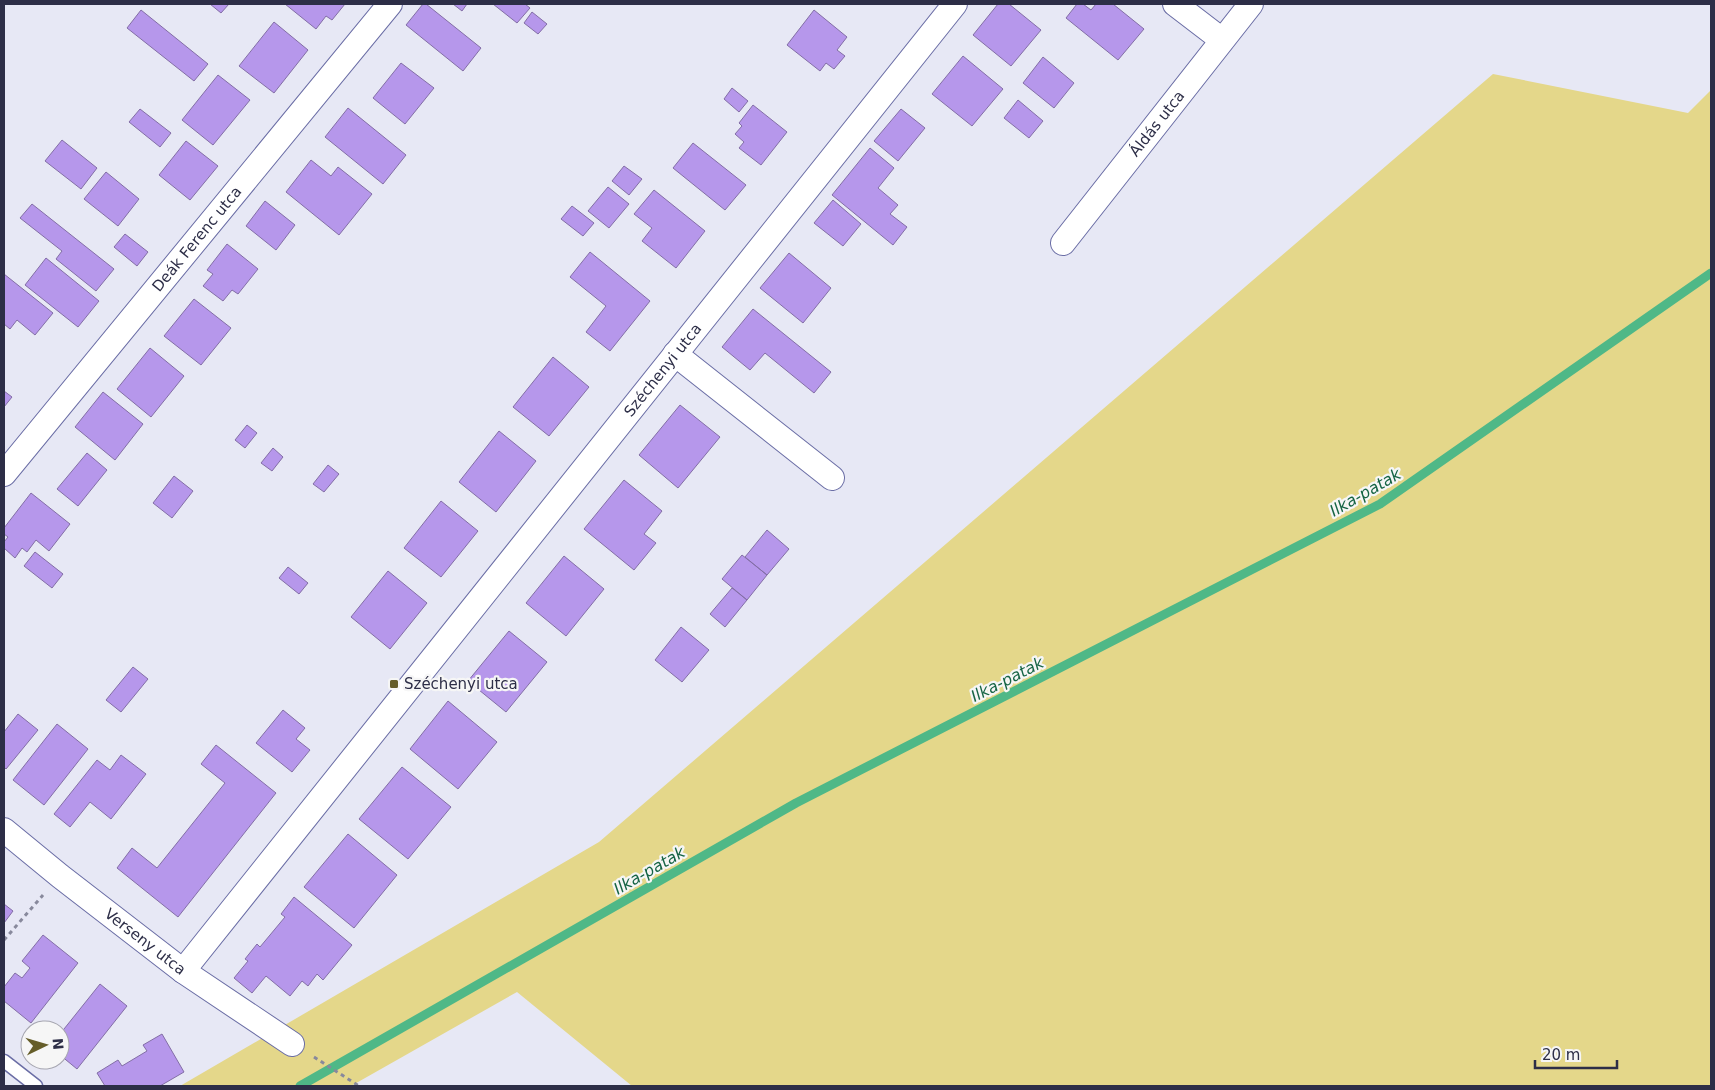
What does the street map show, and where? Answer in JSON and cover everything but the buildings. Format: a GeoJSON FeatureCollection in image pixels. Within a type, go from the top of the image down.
{"type":"FeatureCollection","features":[{"type":"Feature","properties":{"kind":"street","name":"Deák Ferenc utca"},"geometry":{"type":"LineString","coordinates":[[4,474],[390,4]]}},
{"type":"Feature","properties":{"kind":"street","name":"Széchenyi utca"},"geometry":{"type":"LineString","coordinates":[[183,970],[955,4]]}},
{"type":"Feature","properties":{"kind":"street"},"geometry":{"type":"LineString","coordinates":[[1175,4],[1222,40]]}},
{"type":"Feature","properties":{"kind":"street","name":"Áldás utca"},"geometry":{"type":"LineString","coordinates":[[1063,243],[1251,4]]}},
{"type":"Feature","properties":{"kind":"street"},"geometry":{"type":"LineString","coordinates":[[675,354],[832,478]]}},
{"type":"Feature","properties":{"kind":"street","name":"Verseny utca"},"geometry":{"type":"LineString","coordinates":[[4,830],[60,876],[183,970],[292,1044]]}},
{"type":"Feature","properties":{"kind":"lane"},"geometry":{"type":"LineString","coordinates":[[4,1061],[36,1086]]}},
{"type":"Feature","properties":{"kind":"path"},"geometry":{"type":"LineString","coordinates":[[4,940],[60,876]]}},
{"type":"Feature","properties":{"kind":"path"},"geometry":{"type":"LineString","coordinates":[[292,1044],[359,1086]]}},
{"type":"Feature","properties":{"kind":"shaded area"},"geometry":{"type":"Polygon","coordinates":[[[1493,74],[1688,113],[1711,90],[1711,1086],[632,1086],[517,992],[351,1086],[180,1086],[599,842],[1493,74]]]}},
{"type":"Feature","properties":{"kind":"waterway","name":"Ilka-patak"},"geometry":{"type":"LineString","coordinates":[[300,1086],[796,803],[1380,504],[1711,273]]}},
{"type":"Feature","properties":{"kind":"place","name":"Széchenyi utca"},"geometry":{"type":"Point","coordinates":[394,684]}}]}
